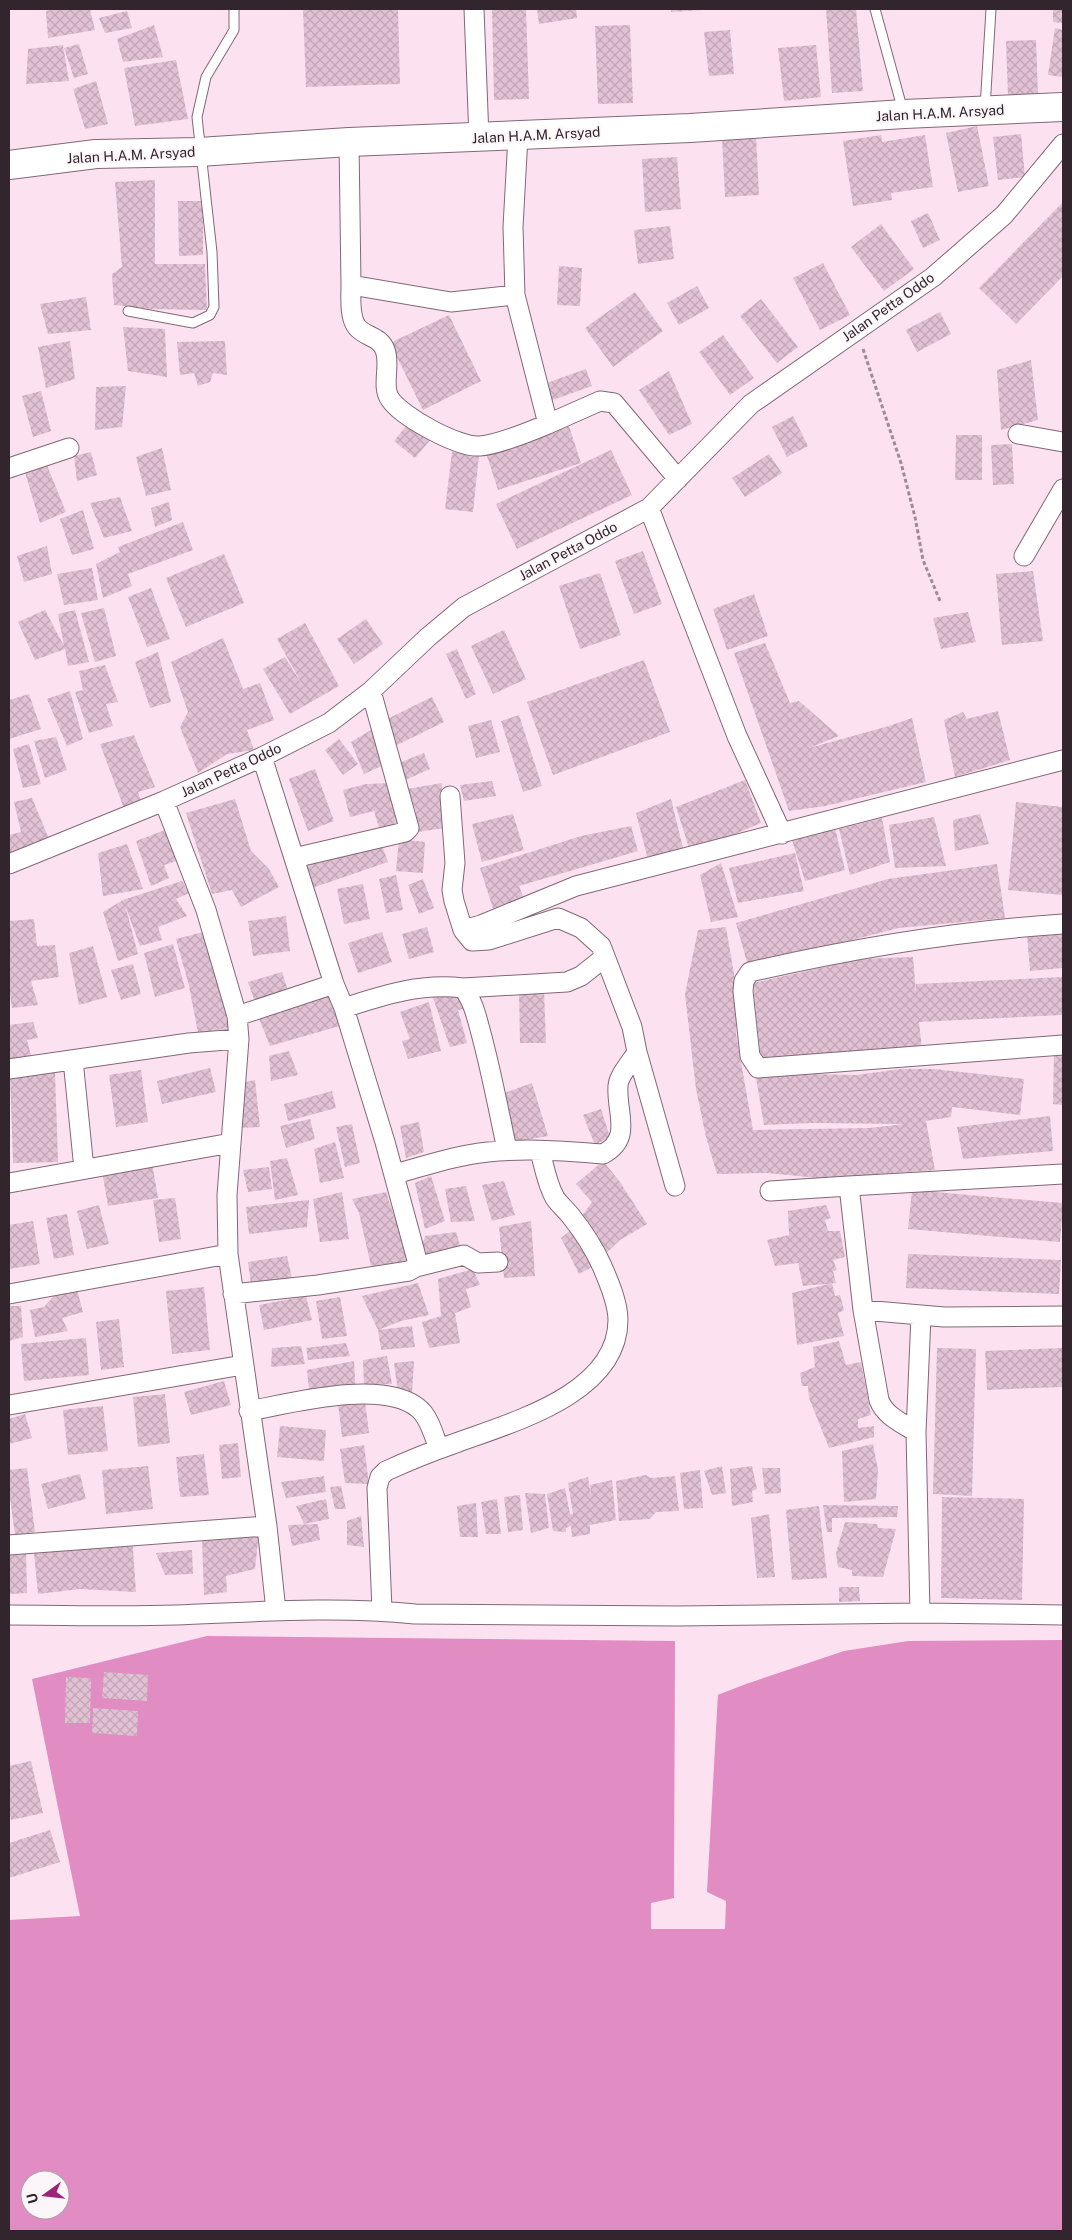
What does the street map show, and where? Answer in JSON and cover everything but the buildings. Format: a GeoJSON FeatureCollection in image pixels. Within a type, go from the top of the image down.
{"type":"FeatureCollection","features":[{"type":"Feature","properties":{"kind":"highway","name":"Jalan H.A.M. Arsyad"},"geometry":{"type":"LineString","coordinates":[[9,165],[96,154],[199,152],[349,142],[690,128],[904,114],[1063,107]]}},
{"type":"Feature","properties":{"kind":"street"},"geometry":{"type":"LineString","coordinates":[[474,9],[480,138]]}},
{"type":"Feature","properties":{"kind":"street"},"geometry":{"type":"LineString","coordinates":[[518,136],[513,227],[515,295],[548,424]]}},
{"type":"Feature","properties":{"kind":"street"},"geometry":{"type":"LineString","coordinates":[[349,142],[352,308],[355,324],[380,341],[385,350],[388,394],[391,400],[418,423],[468,446],[480,446],[533,430],[600,401],[614,402],[678,478]]}},
{"type":"Feature","properties":{"kind":"street","name":"Jalan Petta Oddo"},"geometry":{"type":"LineString","coordinates":[[9,864],[164,801],[262,757],[330,722],[371,691],[428,637],[464,607],[650,508],[751,404],[848,334],[933,277],[990,227],[1004,214],[1063,144]]}},
{"type":"Feature","properties":{"kind":"street"},"geometry":{"type":"LineString","coordinates":[[351,285],[451,302],[515,295]]}},
{"type":"Feature","properties":{"kind":"street"},"geometry":{"type":"LineString","coordinates":[[1018,434],[1063,442]]}},
{"type":"Feature","properties":{"kind":"street"},"geometry":{"type":"LineString","coordinates":[[9,468],[69,448]]}},
{"type":"Feature","properties":{"kind":"street"},"geometry":{"type":"LineString","coordinates":[[1024,556],[1063,489]]}},
{"type":"Feature","properties":{"kind":"street"},"geometry":{"type":"LineString","coordinates":[[650,508],[737,736],[782,834]]}},
{"type":"Feature","properties":{"kind":"street"},"geometry":{"type":"LineString","coordinates":[[294,858],[405,832],[409,828],[371,691]]}},
{"type":"Feature","properties":{"kind":"street"},"geometry":{"type":"LineString","coordinates":[[262,757],[334,984],[344,1008],[395,1174],[417,1260],[416,1267]]}},
{"type":"Feature","properties":{"kind":"street"},"geometry":{"type":"LineString","coordinates":[[463,930],[481,925],[576,886],[1063,760]]}},
{"type":"Feature","properties":{"kind":"street"},"geometry":{"type":"LineString","coordinates":[[450,796],[455,863],[452,890],[463,930],[472,941],[489,940],[558,918],[582,928],[601,946],[632,1027],[637,1052],[675,1186]]}},
{"type":"Feature","properties":{"kind":"street"},"geometry":{"type":"LineString","coordinates":[[164,801],[206,910],[236,1016],[239,1039],[227,1196],[228,1254],[276,1611]]}},
{"type":"Feature","properties":{"kind":"street"},"geometry":{"type":"LineString","coordinates":[[1063,924],[996,928],[822,955],[750,972],[744,981],[743,991],[750,1056],[758,1068],[1063,1045]]}},
{"type":"Feature","properties":{"kind":"street"},"geometry":{"type":"LineString","coordinates":[[344,1008],[409,990],[432,986],[462,988],[568,982],[581,976],[605,957]]}},
{"type":"Feature","properties":{"kind":"street"},"geometry":{"type":"LineString","coordinates":[[236,1016],[334,984]]}},
{"type":"Feature","properties":{"kind":"street"},"geometry":{"type":"LineString","coordinates":[[462,988],[471,998],[492,1079],[506,1150]]}},
{"type":"Feature","properties":{"kind":"street"},"geometry":{"type":"LineString","coordinates":[[9,1069],[189,1043],[239,1039]]}},
{"type":"Feature","properties":{"kind":"street"},"geometry":{"type":"LineString","coordinates":[[395,1174],[451,1159],[506,1150],[603,1154],[612,1149],[620,1140],[621,1124],[618,1084],[637,1052]]}},
{"type":"Feature","properties":{"kind":"street"},"geometry":{"type":"LineString","coordinates":[[73,1060],[84,1169]]}},
{"type":"Feature","properties":{"kind":"street"},"geometry":{"type":"LineString","coordinates":[[9,1183],[231,1143]]}},
{"type":"Feature","properties":{"kind":"street"},"geometry":{"type":"LineString","coordinates":[[382,1610],[377,1488],[380,1478],[386,1471],[438,1449],[524,1418],[571,1394],[600,1368],[610,1356],[618,1319],[613,1295],[601,1266],[582,1232],[555,1199],[540,1151]]}},
{"type":"Feature","properties":{"kind":"street"},"geometry":{"type":"LineString","coordinates":[[770,1191],[1063,1174]]}},
{"type":"Feature","properties":{"kind":"street"},"geometry":{"type":"LineString","coordinates":[[849,1186],[863,1310],[882,1407],[890,1415],[916,1432]]}},
{"type":"Feature","properties":{"kind":"street"},"geometry":{"type":"LineString","coordinates":[[9,1294],[228,1254]]}},
{"type":"Feature","properties":{"kind":"street"},"geometry":{"type":"LineString","coordinates":[[233,1294],[318,1285],[409,1271],[416,1267],[464,1255],[478,1263],[498,1262]]}},
{"type":"Feature","properties":{"kind":"street"},"geometry":{"type":"LineString","coordinates":[[863,1310],[921,1316],[1063,1316]]}},
{"type":"Feature","properties":{"kind":"street"},"geometry":{"type":"LineString","coordinates":[[920,1613],[916,1432],[921,1316]]}},
{"type":"Feature","properties":{"kind":"street"},"geometry":{"type":"LineString","coordinates":[[9,1405],[243,1365]]}},
{"type":"Feature","properties":{"kind":"street"},"geometry":{"type":"LineString","coordinates":[[249,1411],[300,1401],[377,1393],[396,1397],[419,1408],[430,1425],[438,1449]]}},
{"type":"Feature","properties":{"kind":"street"},"geometry":{"type":"LineString","coordinates":[[9,1545],[266,1526]]}},
{"type":"Feature","properties":{"kind":"street"},"geometry":{"type":"LineString","coordinates":[[9,1615],[173,1615],[276,1611],[382,1610],[415,1614],[677,1616],[920,1613],[1063,1615]]}},
{"type":"Feature","properties":{"kind":"lane"},"geometry":{"type":"LineString","coordinates":[[128,311],[193,323],[210,315],[214,307],[214,286],[199,152],[197,117],[206,77],[234,30],[234,9]]}},
{"type":"Feature","properties":{"kind":"lane"},"geometry":{"type":"LineString","coordinates":[[875,9],[904,114]]}},
{"type":"Feature","properties":{"kind":"lane"},"geometry":{"type":"LineString","coordinates":[[985,111],[991,9]]}},
{"type":"Feature","properties":{"kind":"path"},"geometry":{"type":"LineString","coordinates":[[848,334],[863,349],[878,391],[913,508],[923,560],[940,602]]}},
{"type":"Feature","properties":{"kind":"shaded area"},"geometry":{"type":"Polygon","coordinates":[[[207,1636],[675,1641],[689,1706],[746,1684],[844,1651],[908,1641],[1063,1640],[1063,2231],[9,2231],[9,1920],[80,1916],[32,1679],[207,1636]]]}},
{"type":"Feature","properties":{"kind":"pier"},"geometry":{"type":"Polygon","coordinates":[[[675,1641],[678,1641],[691,1703],[718,1693],[707,1892],[726,1901],[725,1929],[651,1929],[651,1903],[674,1898],[675,1641]]]}}]}
